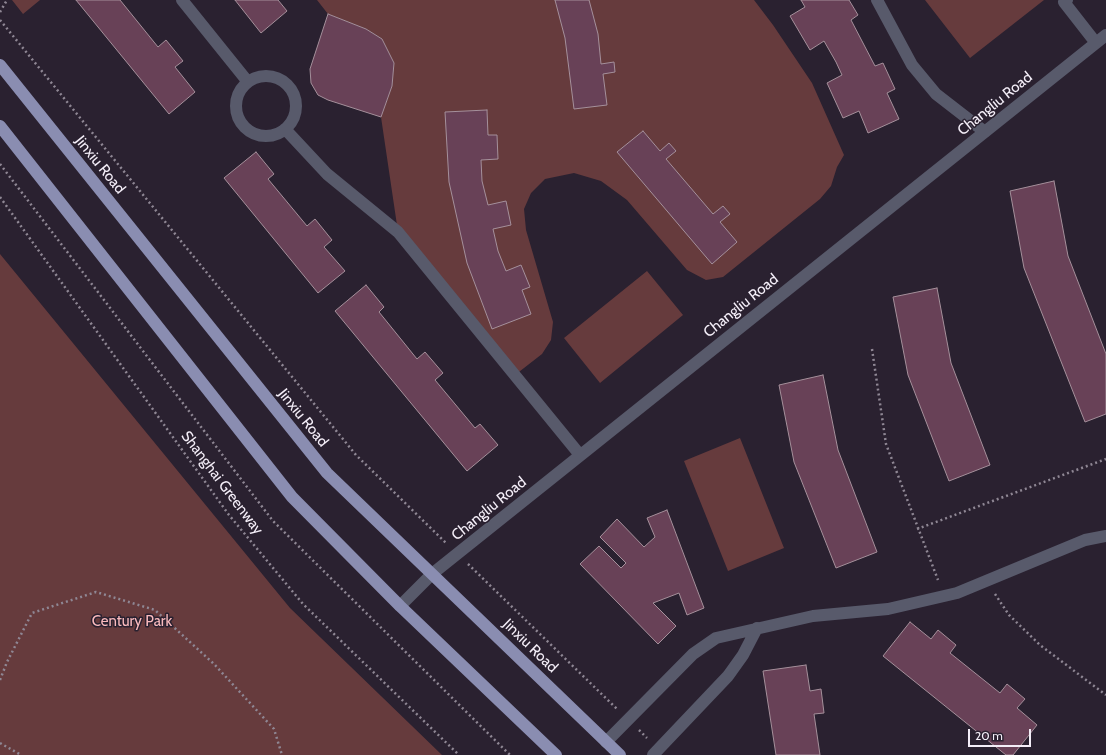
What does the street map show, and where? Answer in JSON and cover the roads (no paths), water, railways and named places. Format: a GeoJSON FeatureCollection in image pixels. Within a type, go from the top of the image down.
{"type":"FeatureCollection","features":[{"type":"Feature","properties":{"kind":"main road","name":"Jinxiu Road"},"geometry":{"type":"LineString","coordinates":[[0,65],[327,472],[620,755]]}},
{"type":"Feature","properties":{"kind":"main road"},"geometry":{"type":"LineString","coordinates":[[0,126],[292,497],[400,606],[556,755]]}},
{"type":"Feature","properties":{"kind":"street"},"geometry":{"type":"LineString","coordinates":[[182,0],[248,82]]}},
{"type":"Feature","properties":{"kind":"street"},"geometry":{"type":"LineString","coordinates":[[877,0],[912,65],[936,94],[985,132]]}},
{"type":"Feature","properties":{"kind":"street"},"geometry":{"type":"LineString","coordinates":[[1067,0],[1064,2],[1096,43]]}},
{"type":"Feature","properties":{"kind":"street","name":"Changliu Road"},"geometry":{"type":"LineString","coordinates":[[400,606],[432,574],[1106,35]]}},
{"type":"Feature","properties":{"kind":"street"},"geometry":{"type":"LineString","coordinates":[[267,76],[277,78],[289,88],[296,101],[296,110],[293,120],[285,129],[271,136],[261,136],[252,133],[245,127],[239,119],[236,109],[236,99],[240,90],[248,82],[257,77],[267,76]]}},
{"type":"Feature","properties":{"kind":"street"},"geometry":{"type":"LineString","coordinates":[[285,129],[326,174],[398,232],[580,455]]}},
{"type":"Feature","properties":{"kind":"street"},"geometry":{"type":"LineString","coordinates":[[606,742],[693,654],[716,638],[813,616],[888,609],[957,593],[1085,540],[1106,536]]}},
{"type":"Feature","properties":{"kind":"street"},"geometry":{"type":"LineString","coordinates":[[656,752],[728,676],[743,655],[757,628]]}},
{"type":"Feature","properties":{"kind":"park label","name":"Century Park"},"geometry":{"type":"Point","coordinates":[132,622]}}]}
